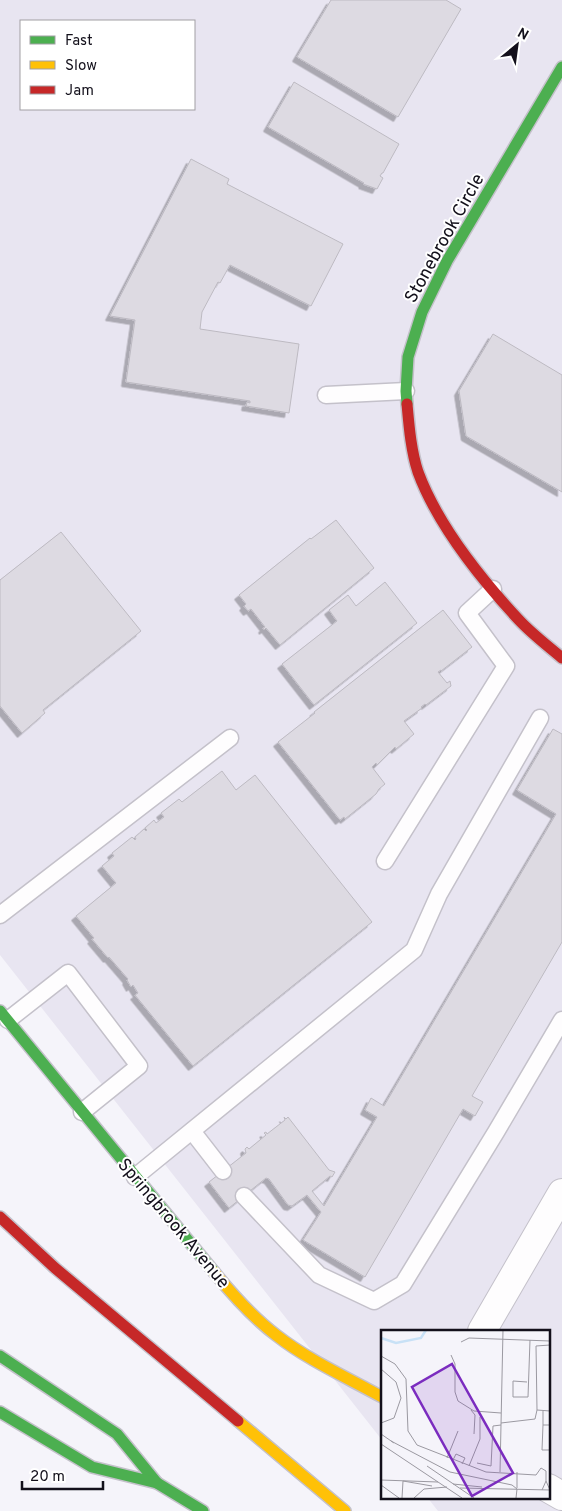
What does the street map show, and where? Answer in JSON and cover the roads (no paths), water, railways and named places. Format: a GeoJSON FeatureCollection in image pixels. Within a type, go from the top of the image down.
{"type":"FeatureCollection","features":[{"type":"Feature","properties":{"kind":"main road","name":"Stonebrook Circle"},"geometry":{"type":"LineString","coordinates":[[562,67],[448,261],[426,304],[408,357],[406,391],[409,428],[418,471],[438,514],[472,564],[520,621],[562,658]]}},
{"type":"Feature","properties":{"kind":"main road","name":"Springbrook Avenue"},"geometry":{"type":"LineString","coordinates":[[4,1015],[228,1289],[280,1338],[303,1354],[381,1396]]}},
{"type":"Feature","properties":{"kind":"main road"},"geometry":{"type":"LineString","coordinates":[[0,1217],[54,1268],[345,1511]]}},
{"type":"Feature","properties":{"kind":"main road"},"geometry":{"type":"LineString","coordinates":[[0,1356],[117,1434],[157,1483]]}},
{"type":"Feature","properties":{"kind":"main road"},"geometry":{"type":"LineString","coordinates":[[0,1412],[92,1468],[157,1483],[203,1511]]}},
{"type":"Feature","properties":{"kind":"street"},"geometry":{"type":"LineString","coordinates":[[483,1330],[562,1193]]}},
{"type":"Feature","properties":{"kind":"street"},"geometry":{"type":"LineString","coordinates":[[550,1489],[562,1496]]}},
{"type":"Feature","properties":{"kind":"lane"},"geometry":{"type":"LineString","coordinates":[[326,395],[406,391]]}},
{"type":"Feature","properties":{"kind":"lane"},"geometry":{"type":"LineString","coordinates":[[385,861],[506,666],[468,612],[493,589]]}},
{"type":"Feature","properties":{"kind":"lane"},"geometry":{"type":"LineString","coordinates":[[135,1177],[414,950],[439,894],[540,718]]}},
{"type":"Feature","properties":{"kind":"lane"},"geometry":{"type":"LineString","coordinates":[[0,915],[230,738]]}},
{"type":"Feature","properties":{"kind":"lane"},"geometry":{"type":"LineString","coordinates":[[4,1015],[68,973],[139,1066],[82,1112]]}},
{"type":"Feature","properties":{"kind":"lane"},"geometry":{"type":"LineString","coordinates":[[244,1196],[319,1275],[374,1301],[403,1284],[562,1020]]}},
{"type":"Feature","properties":{"kind":"lane"},"geometry":{"type":"LineString","coordinates":[[192,1131],[223,1171]]}}]}
